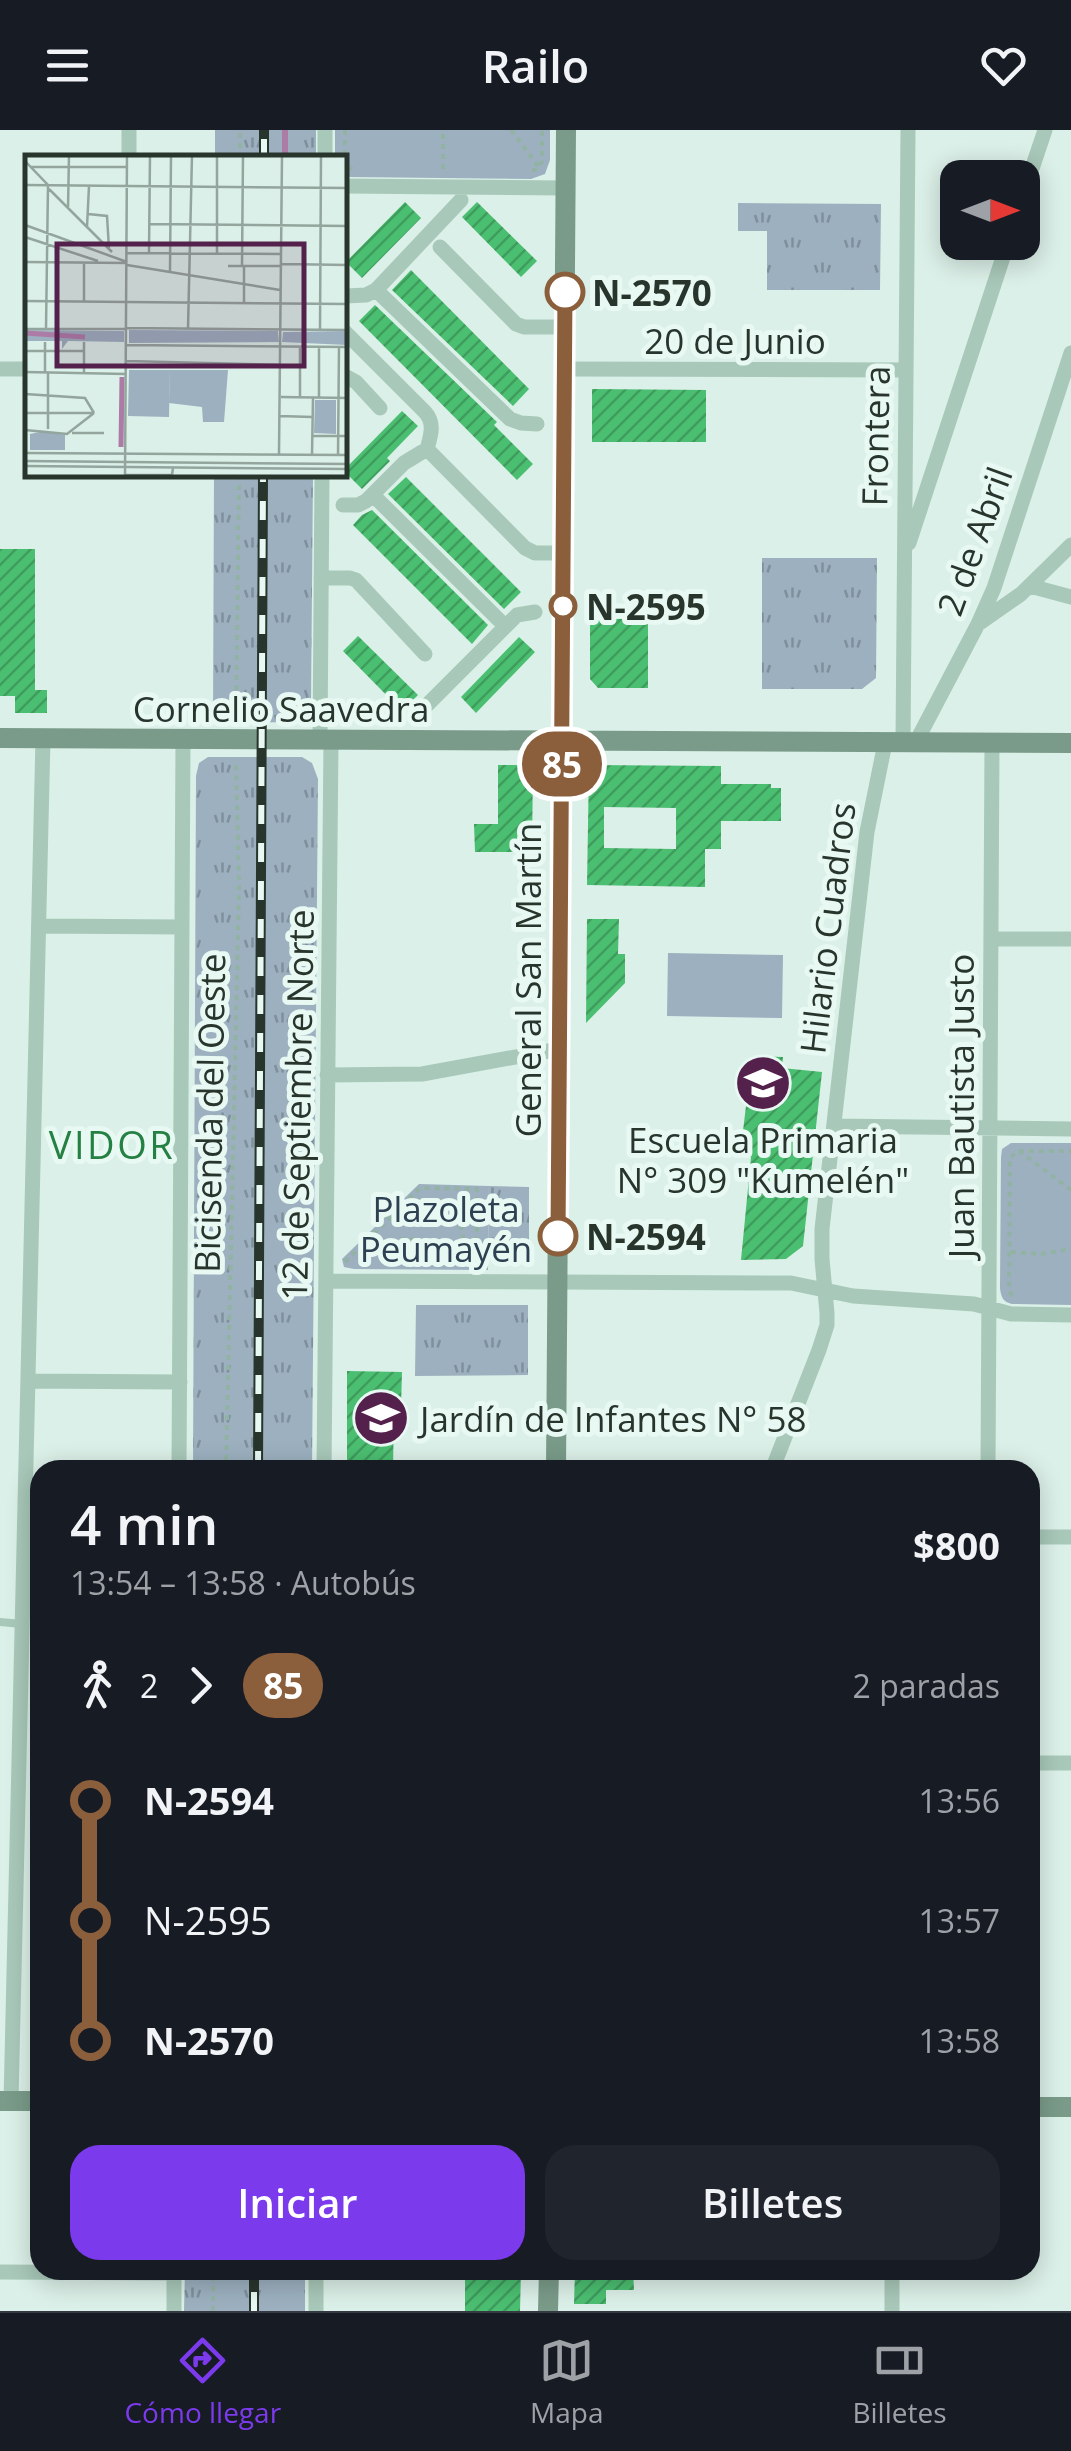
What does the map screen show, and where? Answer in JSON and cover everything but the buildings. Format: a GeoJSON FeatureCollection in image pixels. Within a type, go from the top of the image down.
{"type":"FeatureCollection","features":[{"type":"Feature","properties":{"kind":"main road","name":"General San Martín"},"geometry":{"type":"LineString","coordinates":[[556,1460],[566,130]]}},
{"type":"Feature","properties":{"kind":"main road","name":"Cornelio Saavedra"},"geometry":{"type":"LineString","coordinates":[[0,738],[1071,743]]}},
{"type":"Feature","properties":{"kind":"main road"},"geometry":{"type":"LineString","coordinates":[[1040,2107],[1071,2107]]}},
{"type":"Feature","properties":{"kind":"main road"},"geometry":{"type":"LineString","coordinates":[[548,2280],[548,2311]]}},
{"type":"Feature","properties":{"kind":"street"},"geometry":{"type":"LineString","coordinates":[[325,155],[326,130]]}},
{"type":"Feature","properties":{"kind":"street","name":"Frontera"},"geometry":{"type":"LineString","coordinates":[[901,743],[908,130]]}},
{"type":"Feature","properties":{"kind":"street"},"geometry":{"type":"LineString","coordinates":[[1035,160],[1045,130]]}},
{"type":"Feature","properties":{"kind":"street"},"geometry":{"type":"LineString","coordinates":[[348,186],[566,188]]}},
{"type":"Feature","properties":{"kind":"street"},"geometry":{"type":"LineString","coordinates":[[348,296],[376,290],[461,200]]}},
{"type":"Feature","properties":{"kind":"street"},"geometry":{"type":"LineString","coordinates":[[440,247],[516,324],[565,327]]}},
{"type":"Feature","properties":{"kind":"street"},"geometry":{"type":"LineString","coordinates":[[904,556],[1002,260]]}},
{"type":"Feature","properties":{"kind":"street"},"geometry":{"type":"LineString","coordinates":[[376,290],[510,420],[537,424]]}},
{"type":"Feature","properties":{"kind":"street"},"geometry":{"type":"LineString","coordinates":[[343,505],[358,504],[372,495],[404,463],[427,449],[432,428],[429,416],[348,335]]}},
{"type":"Feature","properties":{"kind":"street","name":"2 de Abril"},"geometry":{"type":"LineString","coordinates":[[901,743],[978,624],[994,588],[1071,353]]}},
{"type":"Feature","properties":{"kind":"street","name":"20 de Junio"},"geometry":{"type":"LineString","coordinates":[[564,369],[906,370]]}},
{"type":"Feature","properties":{"kind":"street"},"geometry":{"type":"LineString","coordinates":[[348,378],[380,408]]}},
{"type":"Feature","properties":{"kind":"street"},"geometry":{"type":"LineString","coordinates":[[427,449],[525,548],[563,553]]}},
{"type":"Feature","properties":{"kind":"street","name":"12 de Septiembre Norte"},"geometry":{"type":"LineString","coordinates":[[322,478],[328,1075],[324,1460]]}},
{"type":"Feature","properties":{"kind":"street"},"geometry":{"type":"LineString","coordinates":[[372,495],[505,626]]}},
{"type":"Feature","properties":{"kind":"street"},"geometry":{"type":"LineString","coordinates":[[978,624],[1030,586],[1071,544]]}},
{"type":"Feature","properties":{"kind":"street"},"geometry":{"type":"LineString","coordinates":[[322,578],[356,580],[425,654]]}},
{"type":"Feature","properties":{"kind":"street"},"geometry":{"type":"LineString","coordinates":[[1030,586],[1071,597]]}},
{"type":"Feature","properties":{"kind":"street"},"geometry":{"type":"LineString","coordinates":[[415,716],[516,615],[535,612]]}},
{"type":"Feature","properties":{"kind":"street"},"geometry":{"type":"LineString","coordinates":[[5,2101],[22,1624],[43,738]]}},
{"type":"Feature","properties":{"kind":"street"},"geometry":{"type":"LineString","coordinates":[[179,1460],[182,740]]}},
{"type":"Feature","properties":{"kind":"street","name":"Hilario Cuadros"},"geometry":{"type":"LineString","coordinates":[[776,1460],[823,1338],[828,1313],[822,1244],[867,832],[901,743]]}},
{"type":"Feature","properties":{"kind":"street","name":"Juan Bautista Justo"},"geometry":{"type":"LineString","coordinates":[[988,1460],[992,743]]}},
{"type":"Feature","properties":{"kind":"street"},"geometry":{"type":"LineString","coordinates":[[39,926],[182,927]]}},
{"type":"Feature","properties":{"kind":"street"},"geometry":{"type":"LineString","coordinates":[[991,938],[1071,939]]}},
{"type":"Feature","properties":{"kind":"street"},"geometry":{"type":"LineString","coordinates":[[328,1075],[422,1074],[560,1049]]}},
{"type":"Feature","properties":{"kind":"street"},"geometry":{"type":"LineString","coordinates":[[834,1126],[1071,1129]]}},
{"type":"Feature","properties":{"kind":"street"},"geometry":{"type":"LineString","coordinates":[[326,1281],[790,1283],[853,1296],[966,1303],[1011,1314],[1071,1315]]}},
{"type":"Feature","properties":{"kind":"street"},"geometry":{"type":"LineString","coordinates":[[28,1381],[180,1382]]}},
{"type":"Feature","properties":{"kind":"street"},"geometry":{"type":"LineString","coordinates":[[1040,1536],[1071,1537]]}},
{"type":"Feature","properties":{"kind":"street"},"geometry":{"type":"LineString","coordinates":[[1040,1763],[1071,1763]]}},
{"type":"Feature","properties":{"kind":"street"},"geometry":{"type":"LineString","coordinates":[[0,2272],[30,2272]]}},
{"type":"Feature","properties":{"kind":"street"},"geometry":{"type":"LineString","coordinates":[[174,2280],[174,2311]]}},
{"type":"Feature","properties":{"kind":"street"},"geometry":{"type":"LineString","coordinates":[[316,2280],[316,2311]]}},
{"type":"Feature","properties":{"kind":"street"},"geometry":{"type":"LineString","coordinates":[[892,2280],[892,2311]]}},
{"type":"Feature","properties":{"kind":"lane"},"geometry":{"type":"LineString","coordinates":[[0,1622],[22,1624]]}},
{"type":"Feature","properties":{"kind":"path"},"geometry":{"type":"LineString","coordinates":[[443,130],[443,169]]}},
{"type":"Feature","properties":{"kind":"path"},"geometry":{"type":"LineString","coordinates":[[512,130],[538,166]]}},
{"type":"Feature","properties":{"kind":"path"},"geometry":{"type":"LineString","coordinates":[[516,170],[535,170],[542,162],[542,130]]}},
{"type":"Feature","properties":{"kind":"path"},"geometry":{"type":"LineString","coordinates":[[348,166],[351,169]]}},
{"type":"Feature","properties":{"kind":"path"},"geometry":{"type":"LineString","coordinates":[[236,723],[239,478]]}},
{"type":"Feature","properties":{"kind":"path","name":"Bicisenda del Oeste"},"geometry":{"type":"LineString","coordinates":[[226,1460],[239,887],[236,756]]}},
{"type":"Feature","properties":{"kind":"path"},"geometry":{"type":"LineString","coordinates":[[1018,1150],[1071,1190]]}},
{"type":"Feature","properties":{"kind":"path"},"geometry":{"type":"LineString","coordinates":[[1012,1297],[1010,1158],[1018,1150],[1071,1151]]}},
{"type":"Feature","properties":{"kind":"path"},"geometry":{"type":"LineString","coordinates":[[345,1262],[420,1188],[477,1189],[474,1264]]}},
{"type":"Feature","properties":{"kind":"path"},"geometry":{"type":"LineString","coordinates":[[407,1200],[464,1200],[461,1230],[474,1264]]}},
{"type":"Feature","properties":{"kind":"path"},"geometry":{"type":"LineString","coordinates":[[364,1266],[366,1256],[375,1246],[398,1240],[440,1243],[474,1264]]}},
{"type":"Feature","properties":{"kind":"path"},"geometry":{"type":"LineString","coordinates":[[398,1240],[398,1266]]}},
{"type":"Feature","properties":{"kind":"path"},"geometry":{"type":"LineString","coordinates":[[1009,1252],[1071,1250]]}},
{"type":"Feature","properties":{"kind":"path"},"geometry":{"type":"LineString","coordinates":[[212,2311],[213,2280]]}},
{"type":"Feature","properties":{"kind":"green space"},"geometry":{"type":"Polygon","coordinates":[[[215,130],[316,130],[316,155],[215,155],[215,130]]]}},
{"type":"Feature","properties":{"kind":"green space"},"geometry":{"type":"Polygon","coordinates":[[[335,130],[550,130],[550,160],[545,174],[531,179],[350,177],[348,155],[335,155],[335,130]]]}},
{"type":"Feature","properties":{"kind":"green space"},"geometry":{"type":"Polygon","coordinates":[[[738,203],[881,204],[880,290],[767,290],[767,231],[738,231],[738,203]]]}},
{"type":"Feature","properties":{"kind":"green space"},"geometry":{"type":"Polygon","coordinates":[[[214,478],[313,478],[311,703],[306,718],[297,722],[213,723],[214,478]]]}},
{"type":"Feature","properties":{"kind":"green space"},"geometry":{"type":"Polygon","coordinates":[[[762,558],[877,558],[876,678],[862,689],[762,689],[762,558]]]}},
{"type":"Feature","properties":{"kind":"green space"},"geometry":{"type":"Polygon","coordinates":[[[208,757],[302,757],[312,763],[318,779],[312,1460],[193,1460],[199,763],[208,757]]]}},
{"type":"Feature","properties":{"kind":"green space"},"geometry":{"type":"Polygon","coordinates":[[[668,953],[783,955],[782,1018],[667,1016],[668,953]]]}},
{"type":"Feature","properties":{"kind":"green space"},"geometry":{"type":"Polygon","coordinates":[[[1011,1143],[1071,1143],[1071,1305],[1012,1304],[1002,1296],[1001,1157],[1002,1149],[1011,1143]]]}},
{"type":"Feature","properties":{"kind":"green space","name":"Plazoleta Peumayén"},"geometry":{"type":"Polygon","coordinates":[[[419,1184],[489,1186],[488,1270],[344,1267],[342,1259],[419,1184]]]}},
{"type":"Feature","properties":{"kind":"green space"},"geometry":{"type":"Polygon","coordinates":[[[489,1186],[529,1187],[529,1252],[517,1261],[488,1261],[489,1186]]]}},
{"type":"Feature","properties":{"kind":"green space"},"geometry":{"type":"Polygon","coordinates":[[[416,1305],[528,1305],[528,1375],[415,1376],[416,1305]]]}},
{"type":"Feature","properties":{"kind":"green space"},"geometry":{"type":"Polygon","coordinates":[[[185,2280],[305,2280],[305,2311],[184,2311],[185,2280]]]}},
{"type":"Feature","properties":{"kind":"waterway"},"geometry":{"type":"LineString","coordinates":[[285,130],[285,155]]}},
{"type":"Feature","properties":{"kind":"railway"},"geometry":{"type":"LineString","coordinates":[[264,130],[264,155]]}},
{"type":"Feature","properties":{"kind":"railway"},"geometry":{"type":"LineString","coordinates":[[258,1460],[263,478]]}},
{"type":"Feature","properties":{"kind":"railway"},"geometry":{"type":"LineString","coordinates":[[254,2280],[254,2311]]}},
{"type":"Feature","properties":{"kind":"bus line","name":"85"},"geometry":{"type":"LineString","coordinates":[[558,1236],[565,292]]}},
{"type":"Feature","properties":{"kind":"place","name":"N-2570"},"geometry":{"type":"Point","coordinates":[565,292]}},
{"type":"Feature","properties":{"kind":"place","name":"N-2595"},"geometry":{"type":"Point","coordinates":[563,606]}},
{"type":"Feature","properties":{"kind":"place","name":"Escuela Primaria N° 309 \"Kumelén\""},"geometry":{"type":"Point","coordinates":[763,1083]}},
{"type":"Feature","properties":{"kind":"place","name":"N-2594"},"geometry":{"type":"Point","coordinates":[558,1236]}},
{"type":"Feature","properties":{"kind":"place","name":"Jardín de Infantes N° 58"},"geometry":{"type":"Point","coordinates":[381,1418]}},
{"type":"Feature","properties":{"kind":"district","name":"VIDOR"},"geometry":{"type":"Point","coordinates":[112,1144]}}]}
